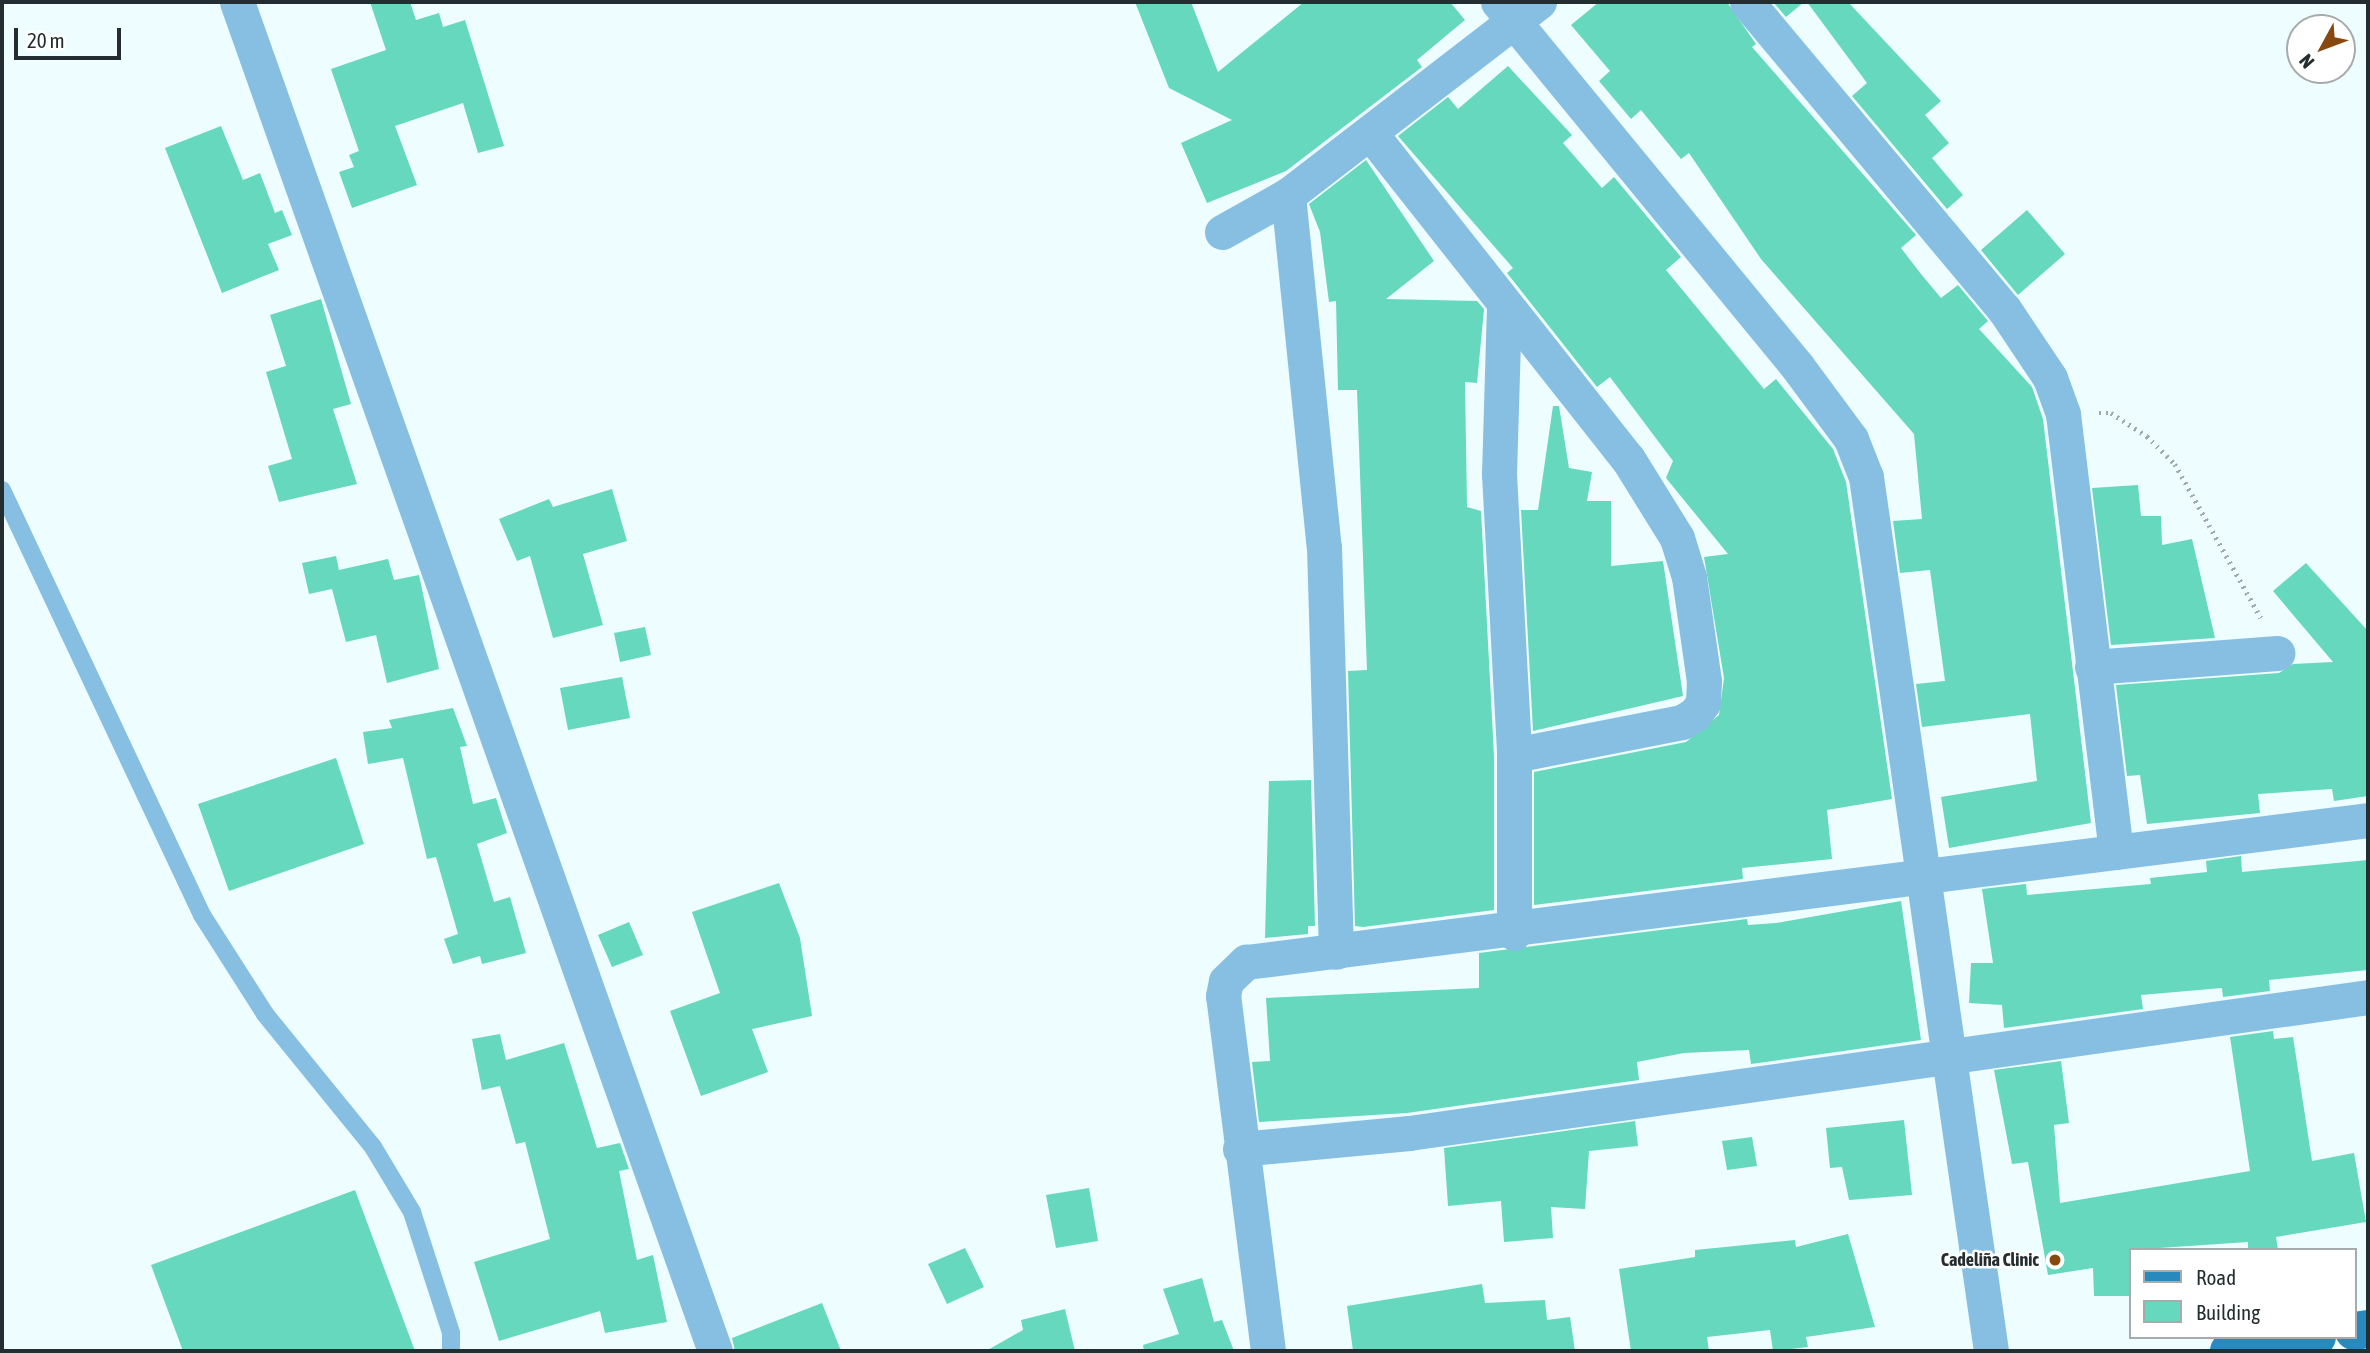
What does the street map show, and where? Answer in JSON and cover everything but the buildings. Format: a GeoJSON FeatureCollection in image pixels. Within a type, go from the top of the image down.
{"type":"FeatureCollection","features":[{"type":"Feature","properties":{"kind":"main road"},"geometry":{"type":"LineString","coordinates":[[2248,1350],[2306,1339]]}},
{"type":"Feature","properties":{"kind":"street"},"geometry":{"type":"LineString","coordinates":[[237,2],[715,1351]]}},
{"type":"Feature","properties":{"kind":"street"},"geometry":{"type":"LineString","coordinates":[[1747,2],[2004,309],[2050,378],[2063,414],[2116,852]]}},
{"type":"Feature","properties":{"kind":"street"},"geometry":{"type":"LineString","coordinates":[[1222,232],[1288,195],[1371,134],[1517,9],[1851,439],[1877,522],[1947,1059],[1991,1351]]}},
{"type":"Feature","properties":{"kind":"street"},"geometry":{"type":"LineString","coordinates":[[1371,134],[1660,504],[1689,577],[1704,681],[1703,703],[1682,722],[1514,755]]}},
{"type":"Feature","properties":{"kind":"street"},"geometry":{"type":"LineString","coordinates":[[1288,195],[1324,547],[1336,952]]}},
{"type":"Feature","properties":{"kind":"street"},"geometry":{"type":"LineString","coordinates":[[1504,306],[1499,474],[1514,755],[1514,933]]}},
{"type":"Feature","properties":{"kind":"street"},"geometry":{"type":"LineString","coordinates":[[2092,667],[2277,653]]}},
{"type":"Feature","properties":{"kind":"street"},"geometry":{"type":"LineString","coordinates":[[1268,1351],[1240,1149],[1226,981],[1246,962],[1514,933],[2368,820]]}},
{"type":"Feature","properties":{"kind":"street"},"geometry":{"type":"LineString","coordinates":[[1240,1149],[1409,1133],[2368,998]]}},
{"type":"Feature","properties":{"kind":"lane"},"geometry":{"type":"LineString","coordinates":[[2,490],[202,915],[265,1014],[373,1147],[412,1212],[441,1296],[451,1351]]}},
{"type":"Feature","properties":{"kind":"path"},"geometry":{"type":"LineString","coordinates":[[2063,414],[2111,413],[2175,464],[2221,538],[2277,653]]}},
{"type":"Feature","properties":{"kind":"place","name":"Cadeliña Clinic"},"geometry":{"type":"Point","coordinates":[2055,1260]}}]}
